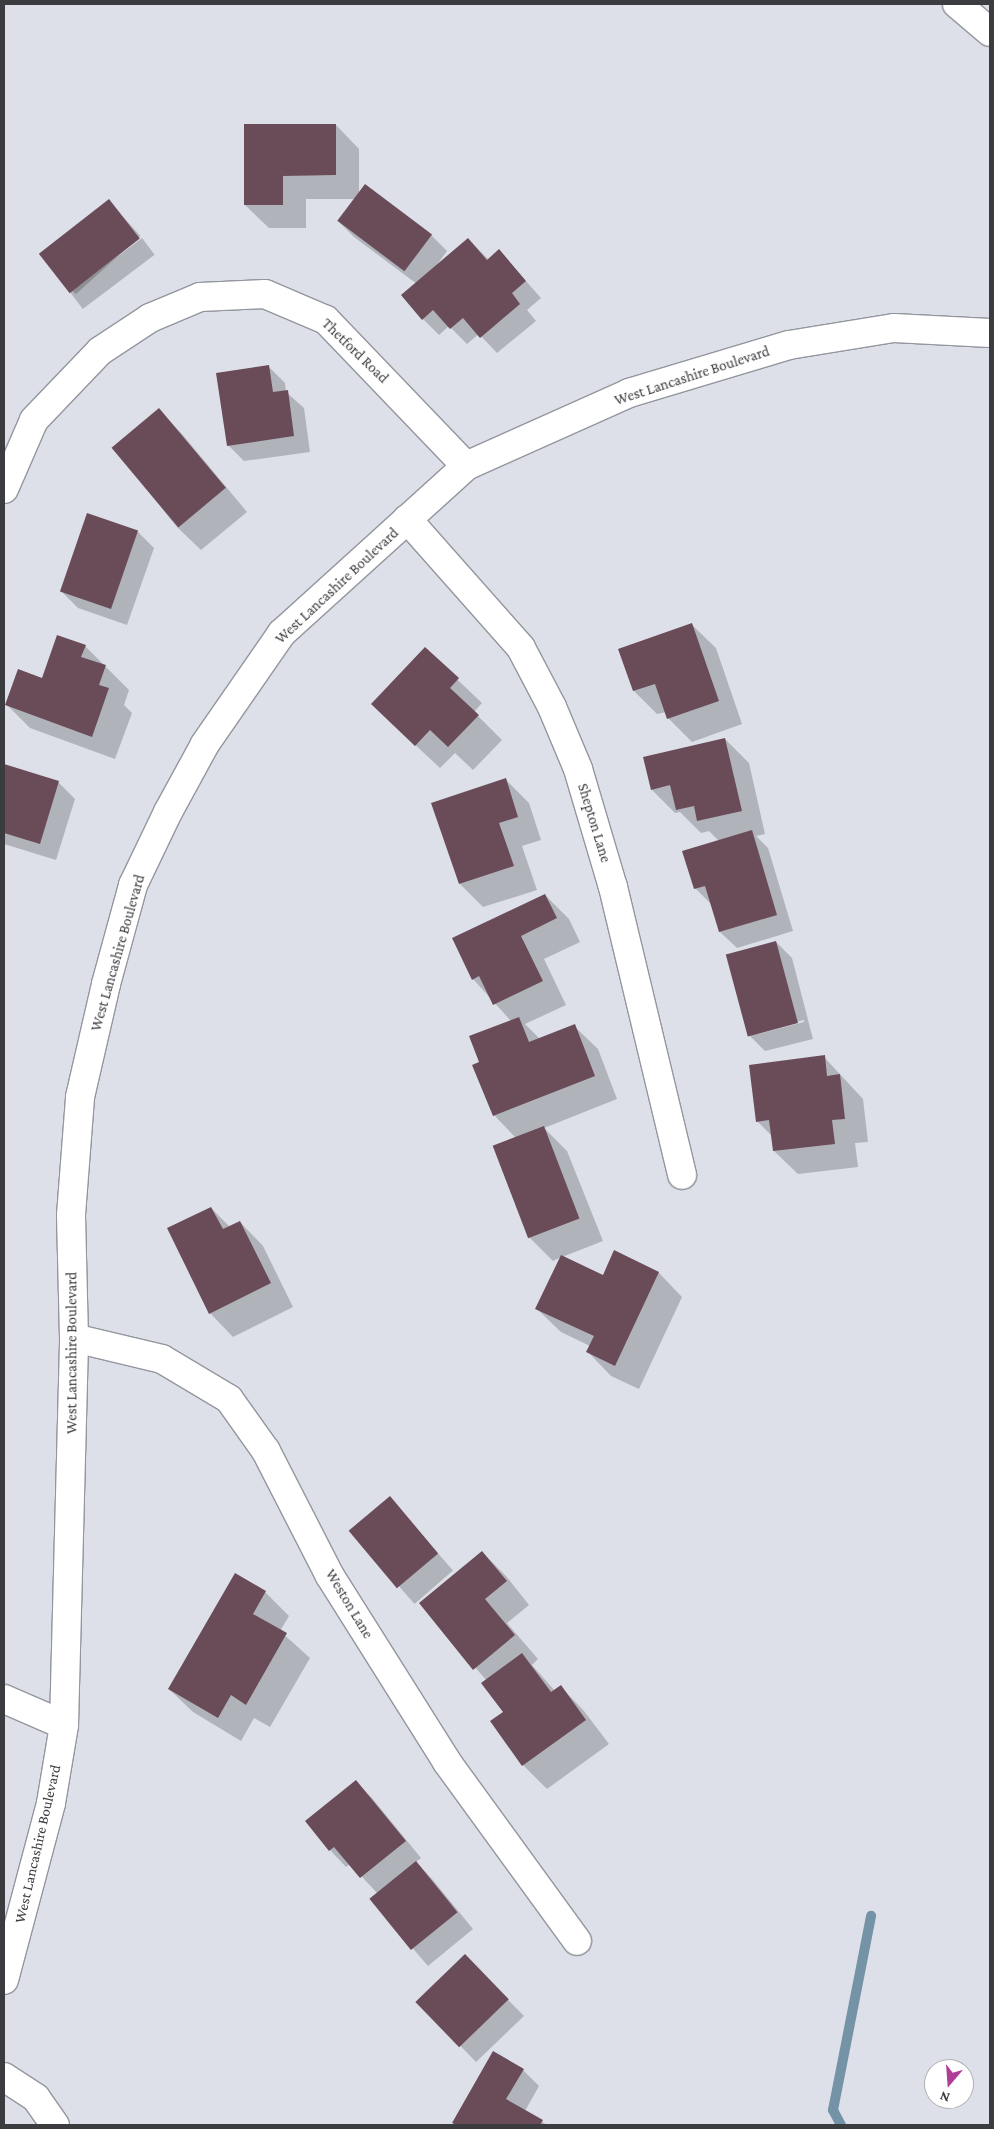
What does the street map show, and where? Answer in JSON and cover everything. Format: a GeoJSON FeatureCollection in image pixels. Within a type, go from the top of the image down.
{"type":"FeatureCollection","features":[{"type":"Feature","properties":{"kind":"street"},"geometry":{"type":"LineString","coordinates":[[957,4],[990,32]]}},
{"type":"Feature","properties":{"kind":"street","name":"Thetford Road"},"geometry":{"type":"LineString","coordinates":[[4,489],[34,420],[100,351],[150,318],[200,297],[265,294],[326,320],[466,466]]}},
{"type":"Feature","properties":{"kind":"street","name":"West Lancashire Boulevard"},"geometry":{"type":"LineString","coordinates":[[4,1980],[51,1803],[64,1726],[74,1338],[71,1215],[80,1097],[106,984],[133,885],[168,812],[205,744],[282,633],[466,466],[629,393],[789,345],[894,328],[990,333]]}},
{"type":"Feature","properties":{"kind":"street","name":"Shepton Lane"},"geometry":{"type":"LineString","coordinates":[[407,519],[521,648],[559,725],[578,769],[613,887],[682,1175]]}},
{"type":"Feature","properties":{"kind":"street","name":"Weston Lane"},"geometry":{"type":"LineString","coordinates":[[74,1338],[162,1359],[229,1399],[266,1451],[330,1576],[447,1762],[578,1941]]}},
{"type":"Feature","properties":{"kind":"street"},"geometry":{"type":"LineString","coordinates":[[4,1699],[64,1726]]}},
{"type":"Feature","properties":{"kind":"street"},"geometry":{"type":"LineString","coordinates":[[4,2077],[36,2098],[55,2125]]}},
{"type":"Feature","properties":{"kind":"building"},"geometry":{"type":"Polygon","coordinates":[[[244,124],[336,124],[336,175],[283,176],[283,205],[244,205],[244,124]]]}},
{"type":"Feature","properties":{"kind":"building"},"geometry":{"type":"Polygon","coordinates":[[[365,184],[432,235],[404,271],[337,221],[365,184]]]}},
{"type":"Feature","properties":{"kind":"building"},"geometry":{"type":"Polygon","coordinates":[[[109,199],[140,238],[70,293],[39,254],[109,199]]]}},
{"type":"Feature","properties":{"kind":"building"},"geometry":{"type":"Polygon","coordinates":[[[468,238],[487,260],[499,249],[526,281],[512,293],[520,304],[480,338],[463,318],[450,329],[433,310],[422,320],[401,295],[468,238]]]}},
{"type":"Feature","properties":{"kind":"building"},"geometry":{"type":"Polygon","coordinates":[[[269,365],[273,392],[288,390],[294,436],[227,446],[216,373],[269,365]]]}},
{"type":"Feature","properties":{"kind":"building"},"geometry":{"type":"Polygon","coordinates":[[[159,408],[226,488],[178,528],[112,448],[159,408]]]}},
{"type":"Feature","properties":{"kind":"building"},"geometry":{"type":"Polygon","coordinates":[[[87,513],[138,531],[111,609],[60,591],[87,513]]]}},
{"type":"Feature","properties":{"kind":"building"},"geometry":{"type":"Polygon","coordinates":[[[692,623],[719,701],[667,719],[655,684],[633,691],[618,649],[692,623]]]}},
{"type":"Feature","properties":{"kind":"building"},"geometry":{"type":"Polygon","coordinates":[[[57,635],[86,645],[81,657],[106,665],[99,685],[109,688],[92,737],[5,705],[18,669],[42,678],[57,635]]]}},
{"type":"Feature","properties":{"kind":"building"},"geometry":{"type":"Polygon","coordinates":[[[425,647],[459,678],[450,688],[479,715],[448,747],[430,730],[415,746],[371,704],[425,647]]]}},
{"type":"Feature","properties":{"kind":"building"},"geometry":{"type":"Polygon","coordinates":[[[725,738],[742,811],[697,821],[694,806],[676,810],[670,785],[651,790],[643,757],[725,738]]]}},
{"type":"Feature","properties":{"kind":"building"},"geometry":{"type":"Polygon","coordinates":[[[4,764],[59,781],[40,844],[4,833],[4,764]]]}},
{"type":"Feature","properties":{"kind":"building"},"geometry":{"type":"Polygon","coordinates":[[[506,778],[518,817],[499,823],[514,866],[459,884],[431,803],[506,778]]]}},
{"type":"Feature","properties":{"kind":"building"},"geometry":{"type":"Polygon","coordinates":[[[752,830],[777,915],[719,932],[705,886],[694,889],[682,851],[752,830]]]}},
{"type":"Feature","properties":{"kind":"building"},"geometry":{"type":"Polygon","coordinates":[[[545,894],[557,918],[521,936],[543,981],[493,1005],[479,976],[472,980],[452,938],[545,894]]]}},
{"type":"Feature","properties":{"kind":"building"},"geometry":{"type":"Polygon","coordinates":[[[776,941],[798,1023],[748,1037],[726,954],[776,941]]]}},
{"type":"Feature","properties":{"kind":"building"},"geometry":{"type":"Polygon","coordinates":[[[519,1017],[529,1042],[575,1024],[595,1076],[493,1116],[472,1065],[479,1062],[469,1036],[519,1017]]]}},
{"type":"Feature","properties":{"kind":"building"},"geometry":{"type":"Polygon","coordinates":[[[825,1055],[827,1076],[840,1074],[845,1119],[832,1120],[835,1144],[773,1151],[769,1120],[756,1122],[749,1065],[825,1055]]]}},
{"type":"Feature","properties":{"kind":"building"},"geometry":{"type":"Polygon","coordinates":[[[544,1126],[579,1218],[528,1238],[493,1146],[544,1126]]]}},
{"type":"Feature","properties":{"kind":"building"},"geometry":{"type":"Polygon","coordinates":[[[211,1207],[223,1229],[240,1221],[271,1283],[209,1314],[167,1228],[211,1207]]]}},
{"type":"Feature","properties":{"kind":"building"},"geometry":{"type":"Polygon","coordinates":[[[614,1250],[659,1272],[615,1366],[586,1352],[594,1336],[535,1309],[561,1255],[603,1275],[614,1250]]]}},
{"type":"Feature","properties":{"kind":"building"},"geometry":{"type":"Polygon","coordinates":[[[390,1496],[438,1553],[397,1588],[349,1531],[390,1496]]]}},
{"type":"Feature","properties":{"kind":"building"},"geometry":{"type":"Polygon","coordinates":[[[482,1551],[507,1581],[485,1599],[515,1635],[473,1670],[419,1603],[482,1551]]]}},
{"type":"Feature","properties":{"kind":"building"},"geometry":{"type":"Polygon","coordinates":[[[235,1573],[266,1591],[253,1614],[287,1633],[246,1705],[231,1695],[218,1718],[168,1689],[235,1573]]]}},
{"type":"Feature","properties":{"kind":"building"},"geometry":{"type":"Polygon","coordinates":[[[522,1653],[551,1692],[561,1685],[586,1720],[522,1766],[490,1721],[503,1712],[481,1683],[522,1653]]]}},
{"type":"Feature","properties":{"kind":"building"},"geometry":{"type":"Polygon","coordinates":[[[356,1780],[406,1841],[360,1878],[334,1847],[329,1851],[305,1821],[356,1780]]]}},
{"type":"Feature","properties":{"kind":"building"},"geometry":{"type":"Polygon","coordinates":[[[416,1861],[458,1912],[411,1950],[369,1899],[416,1861]]]}},
{"type":"Feature","properties":{"kind":"building"},"geometry":{"type":"Polygon","coordinates":[[[465,1954],[509,1999],[459,2047],[415,2002],[465,1954]]]}},
{"type":"Feature","properties":{"kind":"building"},"geometry":{"type":"Polygon","coordinates":[[[493,2051],[524,2069],[506,2099],[543,2120],[540,2125],[457,2125],[452,2123],[493,2051]]]}},
{"type":"Feature","properties":{"kind":"waterway"},"geometry":{"type":"LineString","coordinates":[[841,2125],[833,2110],[871,1916]]}}]}
